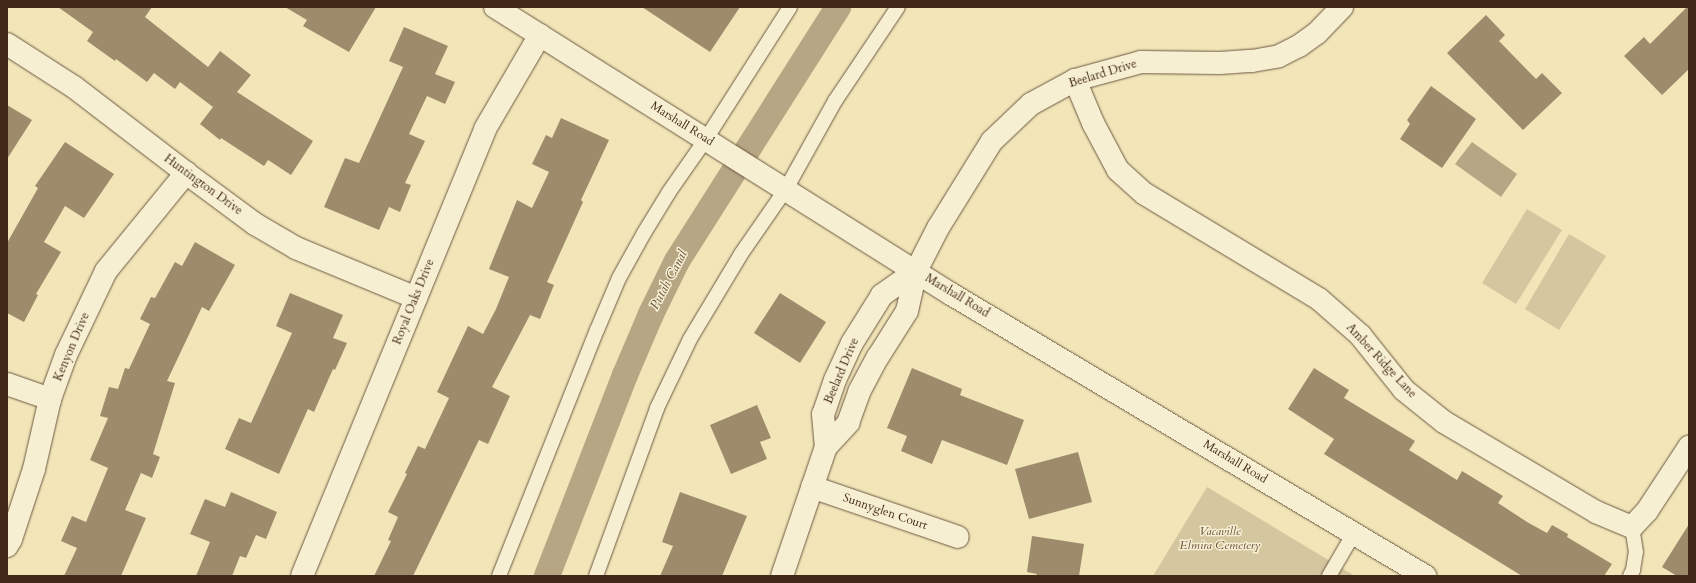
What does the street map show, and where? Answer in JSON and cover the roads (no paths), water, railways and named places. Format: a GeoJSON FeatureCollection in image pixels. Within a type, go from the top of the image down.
{"type":"FeatureCollection","features":[{"type":"Feature","properties":{"kind":"street","name":"Marshall Road"},"geometry":{"type":"LineString","coordinates":[[495,7],[916,271],[1425,576]]}},
{"type":"Feature","properties":{"kind":"street","name":"Beelard Drive"},"geometry":{"type":"LineString","coordinates":[[782,576],[826,447],[848,423],[859,392],[907,311],[916,271],[938,228],[992,141],[1031,104],[1075,80],[1141,62],[1220,63],[1252,61],[1279,56],[1299,46],[1316,33],[1342,7]]}},
{"type":"Feature","properties":{"kind":"street","name":"Royal Oaks Drive"},"geometry":{"type":"LineString","coordinates":[[302,576],[485,129],[540,35]]}},
{"type":"Feature","properties":{"kind":"street","name":"Huntington Drive"},"geometry":{"type":"LineString","coordinates":[[7,44],[74,88],[256,224],[296,248],[416,298]]}},
{"type":"Feature","properties":{"kind":"street","name":"Amber Ridge Lane"},"geometry":{"type":"LineString","coordinates":[[1075,80],[1093,122],[1118,170],[1145,194],[1319,299],[1360,335],[1404,390],[1444,422],[1596,512],[1632,527]]}},
{"type":"Feature","properties":{"kind":"street","name":"Kenyon Drive"},"geometry":{"type":"LineString","coordinates":[[7,546],[11,539],[34,469],[50,399],[66,355],[106,271],[186,173]]}},
{"type":"Feature","properties":{"kind":"street","name":"Beelard Drive"},"geometry":{"type":"LineString","coordinates":[[826,447],[823,414],[835,380],[852,343],[882,295],[916,271]]}},
{"type":"Feature","properties":{"kind":"street"},"geometry":{"type":"LineString","coordinates":[[7,384],[50,399]]}},
{"type":"Feature","properties":{"kind":"street"},"geometry":{"type":"LineString","coordinates":[[1632,527],[1647,511],[1689,447]]}},
{"type":"Feature","properties":{"kind":"street","name":"Sunnyglen Court"},"geometry":{"type":"LineString","coordinates":[[812,487],[958,537]]}},
{"type":"Feature","properties":{"kind":"lane"},"geometry":{"type":"LineString","coordinates":[[499,576],[619,278],[648,226],[706,139],[790,7]]}},
{"type":"Feature","properties":{"kind":"lane"},"geometry":{"type":"LineString","coordinates":[[596,576],[657,408],[690,339],[780,186],[898,7]]}},
{"type":"Feature","properties":{"kind":"lane"},"geometry":{"type":"LineString","coordinates":[[1630,576],[1633,570],[1636,552],[1632,527]]}},
{"type":"Feature","properties":{"kind":"lane"},"geometry":{"type":"LineString","coordinates":[[1329,576],[1354,533]]}},
{"type":"Feature","properties":{"kind":"waterway","name":"Putah Canal"},"geometry":{"type":"LineString","coordinates":[[547,576],[625,375],[651,314],[677,261],[838,7]]}},
{"type":"Feature","properties":{"kind":"park label","name":"Vacaville Elmira Cemetery"},"geometry":{"type":"Point","coordinates":[1220,539]}}]}
